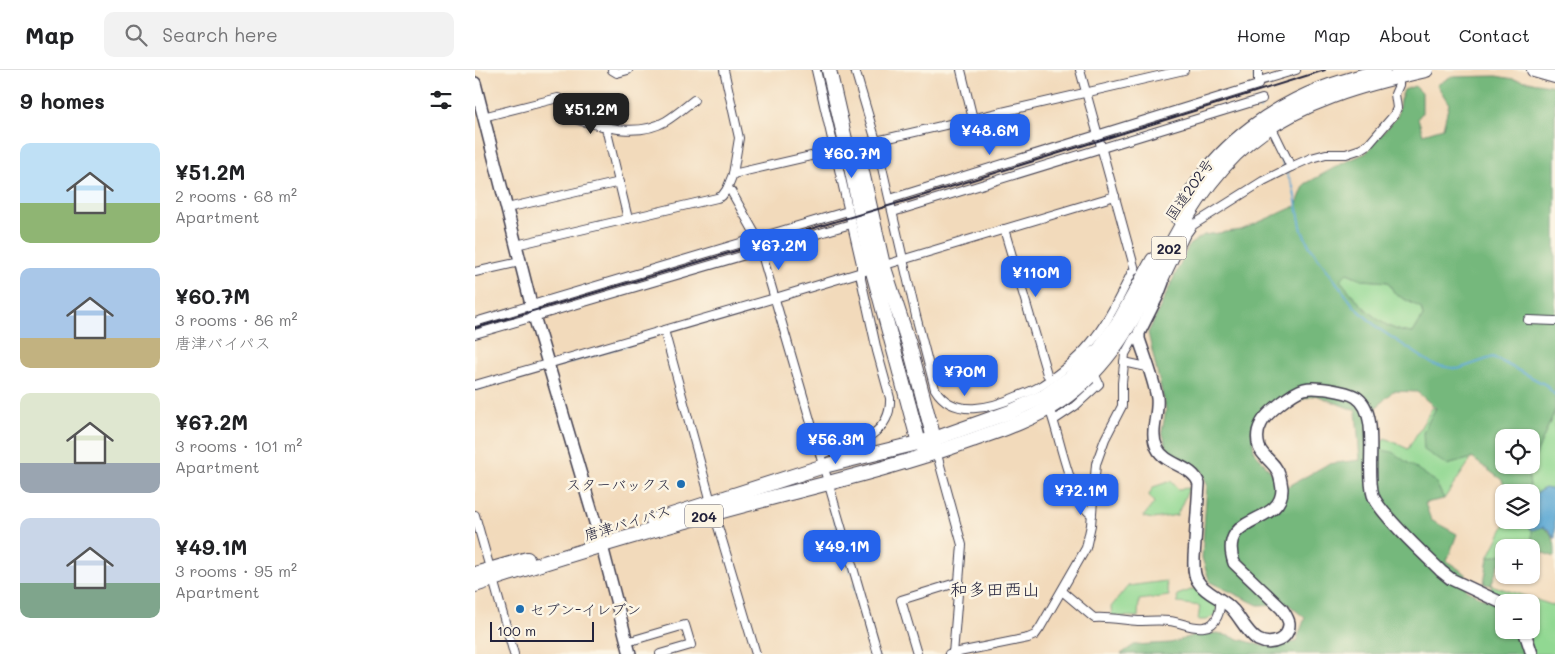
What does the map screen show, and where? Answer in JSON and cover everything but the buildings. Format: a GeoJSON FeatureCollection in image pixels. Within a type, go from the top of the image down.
{"type":"FeatureCollection","features":[{"type":"Feature","properties":{"kind":"highway"},"geometry":{"type":"LineString","coordinates":[[829,70],[872,268],[919,443],[934,446],[909,344],[872,268]]}},
{"type":"Feature","properties":{"kind":"highway"},"geometry":{"type":"LineString","coordinates":[[838,70],[846,148]]}},
{"type":"Feature","properties":{"kind":"highway","name":"国道202号"},"geometry":{"type":"LineString","coordinates":[[934,446],[978,423],[1010,412],[1047,403],[1064,406],[1115,349],[1133,320],[1149,276],[1195,187],[1234,142],[1264,118],[1299,98],[1383,70]]}},
{"type":"Feature","properties":{"kind":"highway","name":"国道202号"},"geometry":{"type":"LineString","coordinates":[[934,446],[1014,424],[1047,403],[1100,349],[1120,320],[1128,292],[1149,276],[1190,221],[1205,190],[1247,144],[1271,126],[1301,109],[1329,97],[1426,70]]}},
{"type":"Feature","properties":{"kind":"highway"},"geometry":{"type":"LineString","coordinates":[[1534,70],[1555,76]]}},
{"type":"Feature","properties":{"kind":"highway","name":"唐津バイパス"},"geometry":{"type":"LineString","coordinates":[[713,508],[823,460],[919,443]]}},
{"type":"Feature","properties":{"kind":"highway","name":"唐津バイパス"},"geometry":{"type":"LineString","coordinates":[[475,574],[492,574],[713,508],[829,483],[934,446]]}},
{"type":"Feature","properties":{"kind":"highway","name":"唐津バイパス"},"geometry":{"type":"LineString","coordinates":[[475,585],[492,574]]}},
{"type":"Feature","properties":{"kind":"street"},"geometry":{"type":"LineString","coordinates":[[612,70],[617,73],[628,70]]}},
{"type":"Feature","properties":{"kind":"street"},"geometry":{"type":"LineString","coordinates":[[516,245],[722,196],[733,174],[739,138],[724,70]]}},
{"type":"Feature","properties":{"kind":"street"},"geometry":{"type":"LineString","coordinates":[[817,70],[846,148],[848,211],[861,264],[872,268]]}},
{"type":"Feature","properties":{"kind":"street"},"geometry":{"type":"LineString","coordinates":[[855,70],[876,141],[935,389],[939,396],[948,403],[975,409],[1009,400],[1047,403],[1073,486],[1087,511],[1092,515]]}},
{"type":"Feature","properties":{"kind":"street"},"geometry":{"type":"LineString","coordinates":[[961,70],[973,119]]}},
{"type":"Feature","properties":{"kind":"street"},"geometry":{"type":"LineString","coordinates":[[934,446],[962,545],[952,654],[1035,635],[1086,548],[1090,531],[1098,454],[1122,406],[1125,354],[1139,333],[1159,295],[1115,196],[1080,70]]}},
{"type":"Feature","properties":{"kind":"street"},"geometry":{"type":"LineString","coordinates":[[733,174],[1184,70]]}},
{"type":"Feature","properties":{"kind":"street"},"geometry":{"type":"LineString","coordinates":[[1258,70],[1259,81]]}},
{"type":"Feature","properties":{"kind":"street"},"geometry":{"type":"LineString","coordinates":[[890,199],[1257,85],[1259,81],[1296,70]]}},
{"type":"Feature","properties":{"kind":"street"},"geometry":{"type":"LineString","coordinates":[[1190,221],[1291,166],[1319,156],[1353,152],[1369,144],[1397,108],[1395,94],[1399,85],[1399,76]]}},
{"type":"Feature","properties":{"kind":"street"},"geometry":{"type":"LineString","coordinates":[[475,83],[533,311],[601,542],[628,648],[685,625],[691,644],[660,654]]}},
{"type":"Feature","properties":{"kind":"street"},"geometry":{"type":"LineString","coordinates":[[483,116],[558,98],[565,101],[578,120],[606,128],[636,130],[665,122],[694,100]]}},
{"type":"Feature","properties":{"kind":"street"},"geometry":{"type":"LineString","coordinates":[[893,212],[1262,98]]}},
{"type":"Feature","properties":{"kind":"street"},"geometry":{"type":"LineString","coordinates":[[1271,126],[1291,166]]}},
{"type":"Feature","properties":{"kind":"street"},"geometry":{"type":"LineString","coordinates":[[606,128],[629,219]]}},
{"type":"Feature","properties":{"kind":"street"},"geometry":{"type":"LineString","coordinates":[[507,208],[619,182]]}},
{"type":"Feature","properties":{"kind":"street"},"geometry":{"type":"LineString","coordinates":[[727,189],[731,191],[758,239]]}},
{"type":"Feature","properties":{"kind":"street"},"geometry":{"type":"LineString","coordinates":[[475,385],[665,333],[872,268],[1115,196]]}},
{"type":"Feature","properties":{"kind":"street"},"geometry":{"type":"LineString","coordinates":[[475,334],[533,311],[848,211]]}},
{"type":"Feature","properties":{"kind":"street"},"geometry":{"type":"LineString","coordinates":[[475,322],[533,311],[761,251],[851,224]]}},
{"type":"Feature","properties":{"kind":"street"},"geometry":{"type":"LineString","coordinates":[[1004,229],[1047,374]]}},
{"type":"Feature","properties":{"kind":"street"},"geometry":{"type":"LineString","coordinates":[[761,251],[878,654]]}},
{"type":"Feature","properties":{"kind":"street"},"geometry":{"type":"LineString","coordinates":[[475,272],[520,262]]}},
{"type":"Feature","properties":{"kind":"street"},"geometry":{"type":"LineString","coordinates":[[823,460],[873,435],[882,427],[891,405],[891,398],[877,351],[872,268]]}},
{"type":"Feature","properties":{"kind":"street"},"geometry":{"type":"LineString","coordinates":[[1528,320],[1555,321]]}},
{"type":"Feature","properties":{"kind":"street"},"geometry":{"type":"LineString","coordinates":[[665,333],[713,508],[756,654]]}},
{"type":"Feature","properties":{"kind":"street"},"geometry":{"type":"LineString","coordinates":[[1139,333],[1139,339],[1157,398],[1153,436],[1155,446],[1167,460],[1192,473],[1197,478],[1199,484],[1193,569],[1196,578],[1209,592],[1232,609],[1258,640],[1265,642],[1279,641],[1288,632],[1288,618],[1282,609],[1235,562],[1231,554],[1231,545],[1233,536],[1239,528],[1271,510],[1279,501],[1282,492],[1281,481],[1277,469],[1263,455],[1257,434],[1261,423],[1275,409],[1296,392],[1303,389],[1313,388],[1345,393],[1356,397],[1364,405],[1369,415],[1370,478],[1373,496],[1383,511],[1451,579],[1495,600]]}},
{"type":"Feature","properties":{"kind":"street"},"geometry":{"type":"LineString","coordinates":[[1124,362],[1147,366]]}},
{"type":"Feature","properties":{"kind":"street"},"geometry":{"type":"LineString","coordinates":[[975,409],[978,423]]}},
{"type":"Feature","properties":{"kind":"street"},"geometry":{"type":"LineString","coordinates":[[475,515],[514,654]]}},
{"type":"Feature","properties":{"kind":"street"},"geometry":{"type":"LineString","coordinates":[[917,654],[901,600],[959,582]]}},
{"type":"Feature","properties":{"kind":"street"},"geometry":{"type":"LineString","coordinates":[[1062,590],[1094,618],[1170,621],[1194,627],[1210,625],[1217,617],[1221,607],[1220,600]]}},
{"type":"Feature","properties":{"kind":"street"},"geometry":{"type":"LineString","coordinates":[[1527,639],[1532,654]]}},
{"type":"Feature","properties":{"kind":"green space"},"geometry":{"type":"Polygon","coordinates":[[[1496,76],[1555,86],[1555,410],[1540,446],[1540,429],[1495,429],[1495,474],[1528,474],[1530,484],[1503,484],[1502,480],[1472,458],[1447,465],[1424,450],[1423,432],[1436,408],[1417,392],[1393,391],[1376,408],[1377,449],[1392,452],[1435,481],[1444,499],[1425,503],[1431,520],[1457,534],[1447,561],[1466,574],[1466,590],[1495,604],[1495,639],[1522,639],[1526,654],[1121,654],[1134,645],[1171,643],[1195,635],[1218,633],[1263,646],[1296,642],[1305,618],[1288,604],[1258,605],[1210,582],[1202,558],[1207,484],[1201,470],[1168,451],[1162,431],[1166,410],[1148,333],[1189,245],[1204,235],[1241,230],[1296,206],[1305,184],[1343,163],[1366,153],[1398,115],[1400,100],[1404,90],[1415,86],[1422,93],[1422,113],[1418,118],[1423,134],[1443,128],[1449,104],[1437,85],[1450,77],[1496,76]],[[1347,273],[1340,280],[1363,306],[1381,321],[1401,331],[1413,333],[1423,316],[1421,308],[1395,294],[1388,282],[1364,280],[1347,273]],[[1316,395],[1262,413],[1252,430],[1254,451],[1271,472],[1277,487],[1289,486],[1328,464],[1360,460],[1356,411],[1316,395]]]}},
{"type":"Feature","properties":{"kind":"green space"},"geometry":{"type":"Polygon","coordinates":[[[598,96],[620,126],[608,125],[579,117],[574,111],[598,96]]]}},
{"type":"Feature","properties":{"kind":"green space"},"geometry":{"type":"Polygon","coordinates":[[[1347,273],[1364,280],[1388,282],[1395,294],[1421,308],[1423,316],[1413,333],[1391,327],[1363,306],[1340,280],[1347,273]]]}},
{"type":"Feature","properties":{"kind":"green space"},"geometry":{"type":"Polygon","coordinates":[[[1432,408],[1436,408],[1423,432],[1447,465],[1472,458],[1444,499],[1435,481],[1377,449],[1385,438],[1408,449],[1432,408]]]}},
{"type":"Feature","properties":{"kind":"green space"},"geometry":{"type":"Polygon","coordinates":[[[1555,410],[1555,490],[1540,491],[1540,484],[1530,484],[1528,474],[1540,474],[1540,446],[1555,410]]]}},
{"type":"Feature","properties":{"kind":"green space"},"geometry":{"type":"Polygon","coordinates":[[[1171,481],[1178,489],[1189,488],[1177,515],[1153,519],[1143,517],[1154,503],[1149,495],[1153,487],[1171,481]]]}},
{"type":"Feature","properties":{"kind":"green space"},"geometry":{"type":"Polygon","coordinates":[[[1543,527],[1552,536],[1555,557],[1540,552],[1540,539],[1532,539],[1532,530],[1543,527]]]}},
{"type":"Feature","properties":{"kind":"green space"},"geometry":{"type":"Polygon","coordinates":[[[1502,529],[1532,530],[1533,539],[1498,539],[1502,529]]]}},
{"type":"Feature","properties":{"kind":"green space"},"geometry":{"type":"Polygon","coordinates":[[[1495,544],[1495,556],[1488,558],[1495,544]]]}},
{"type":"Feature","properties":{"kind":"green space"},"geometry":{"type":"Polygon","coordinates":[[[1495,556],[1495,574],[1491,585],[1484,584],[1488,558],[1495,556]]]}},
{"type":"Feature","properties":{"kind":"green space"},"geometry":{"type":"Polygon","coordinates":[[[1166,581],[1169,596],[1139,600],[1138,617],[1112,616],[1111,607],[1128,586],[1166,581]]]}},
{"type":"Feature","properties":{"kind":"green space"},"geometry":{"type":"Polygon","coordinates":[[[1491,585],[1518,594],[1495,595],[1492,593],[1491,585]]]}},
{"type":"Feature","properties":{"kind":"green space"},"geometry":{"type":"Polygon","coordinates":[[[1199,587],[1217,602],[1216,614],[1207,620],[1198,620],[1200,606],[1178,603],[1177,595],[1199,587]]]}},
{"type":"Feature","properties":{"kind":"green space"},"geometry":{"type":"Polygon","coordinates":[[[1540,601],[1555,606],[1555,654],[1534,654],[1529,639],[1540,639],[1540,601]]]}},
{"type":"Feature","properties":{"kind":"water"},"geometry":{"type":"Polygon","coordinates":[[[1545,488],[1555,490],[1555,539],[1549,530],[1543,527],[1540,528],[1540,491],[1545,488]]]}},
{"type":"Feature","properties":{"kind":"waterway"},"geometry":{"type":"LineString","coordinates":[[1254,72],[1254,79]]}},
{"type":"Feature","properties":{"kind":"waterway"},"geometry":{"type":"LineString","coordinates":[[1259,103],[1260,110]]}},
{"type":"Feature","properties":{"kind":"waterway"},"geometry":{"type":"LineString","coordinates":[[1271,137],[1284,166]]}},
{"type":"Feature","properties":{"kind":"waterway"},"geometry":{"type":"LineString","coordinates":[[1287,174],[1293,187],[1302,231],[1310,247],[1354,306],[1379,329],[1434,365],[1458,369],[1493,357],[1546,385],[1555,395]]}},
{"type":"Feature","properties":{"kind":"waterway"},"geometry":{"type":"LineString","coordinates":[[557,366],[647,339]]}},
{"type":"Feature","properties":{"kind":"waterway"},"geometry":{"type":"LineString","coordinates":[[475,390],[544,370]]}},
{"type":"Feature","properties":{"kind":"waterway"},"geometry":{"type":"LineString","coordinates":[[807,422],[816,456]]}},
{"type":"Feature","properties":{"kind":"waterway"},"geometry":{"type":"LineString","coordinates":[[827,494],[829,501]]}},
{"type":"Feature","properties":{"kind":"waterway"},"geometry":{"type":"LineString","coordinates":[[831,509],[842,544]]}},
{"type":"Feature","properties":{"kind":"waterway"},"geometry":{"type":"LineString","coordinates":[[845,555],[850,572]]}},
{"type":"Feature","properties":{"kind":"waterway"},"geometry":{"type":"LineString","coordinates":[[853,584],[860,607]]}},
{"type":"Feature","properties":{"kind":"waterway"},"geometry":{"type":"LineString","coordinates":[[863,617],[870,639]]}},
{"type":"Feature","properties":{"kind":"waterway"},"geometry":{"type":"LineString","coordinates":[[873,650],[874,654]]}},
{"type":"Feature","properties":{"kind":"railway"},"geometry":{"type":"LineString","coordinates":[[475,328],[912,199],[1325,70]]}},
{"type":"Feature","properties":{"kind":"place","name":"スターバックス"},"geometry":{"type":"Point","coordinates":[681,484]}},
{"type":"Feature","properties":{"kind":"place","name":"セブン-イレブン"},"geometry":{"type":"Point","coordinates":[520,609]}},
{"type":"Feature","properties":{"kind":"district","name":"和多田西山"},"geometry":{"type":"Point","coordinates":[995,589]}}]}
